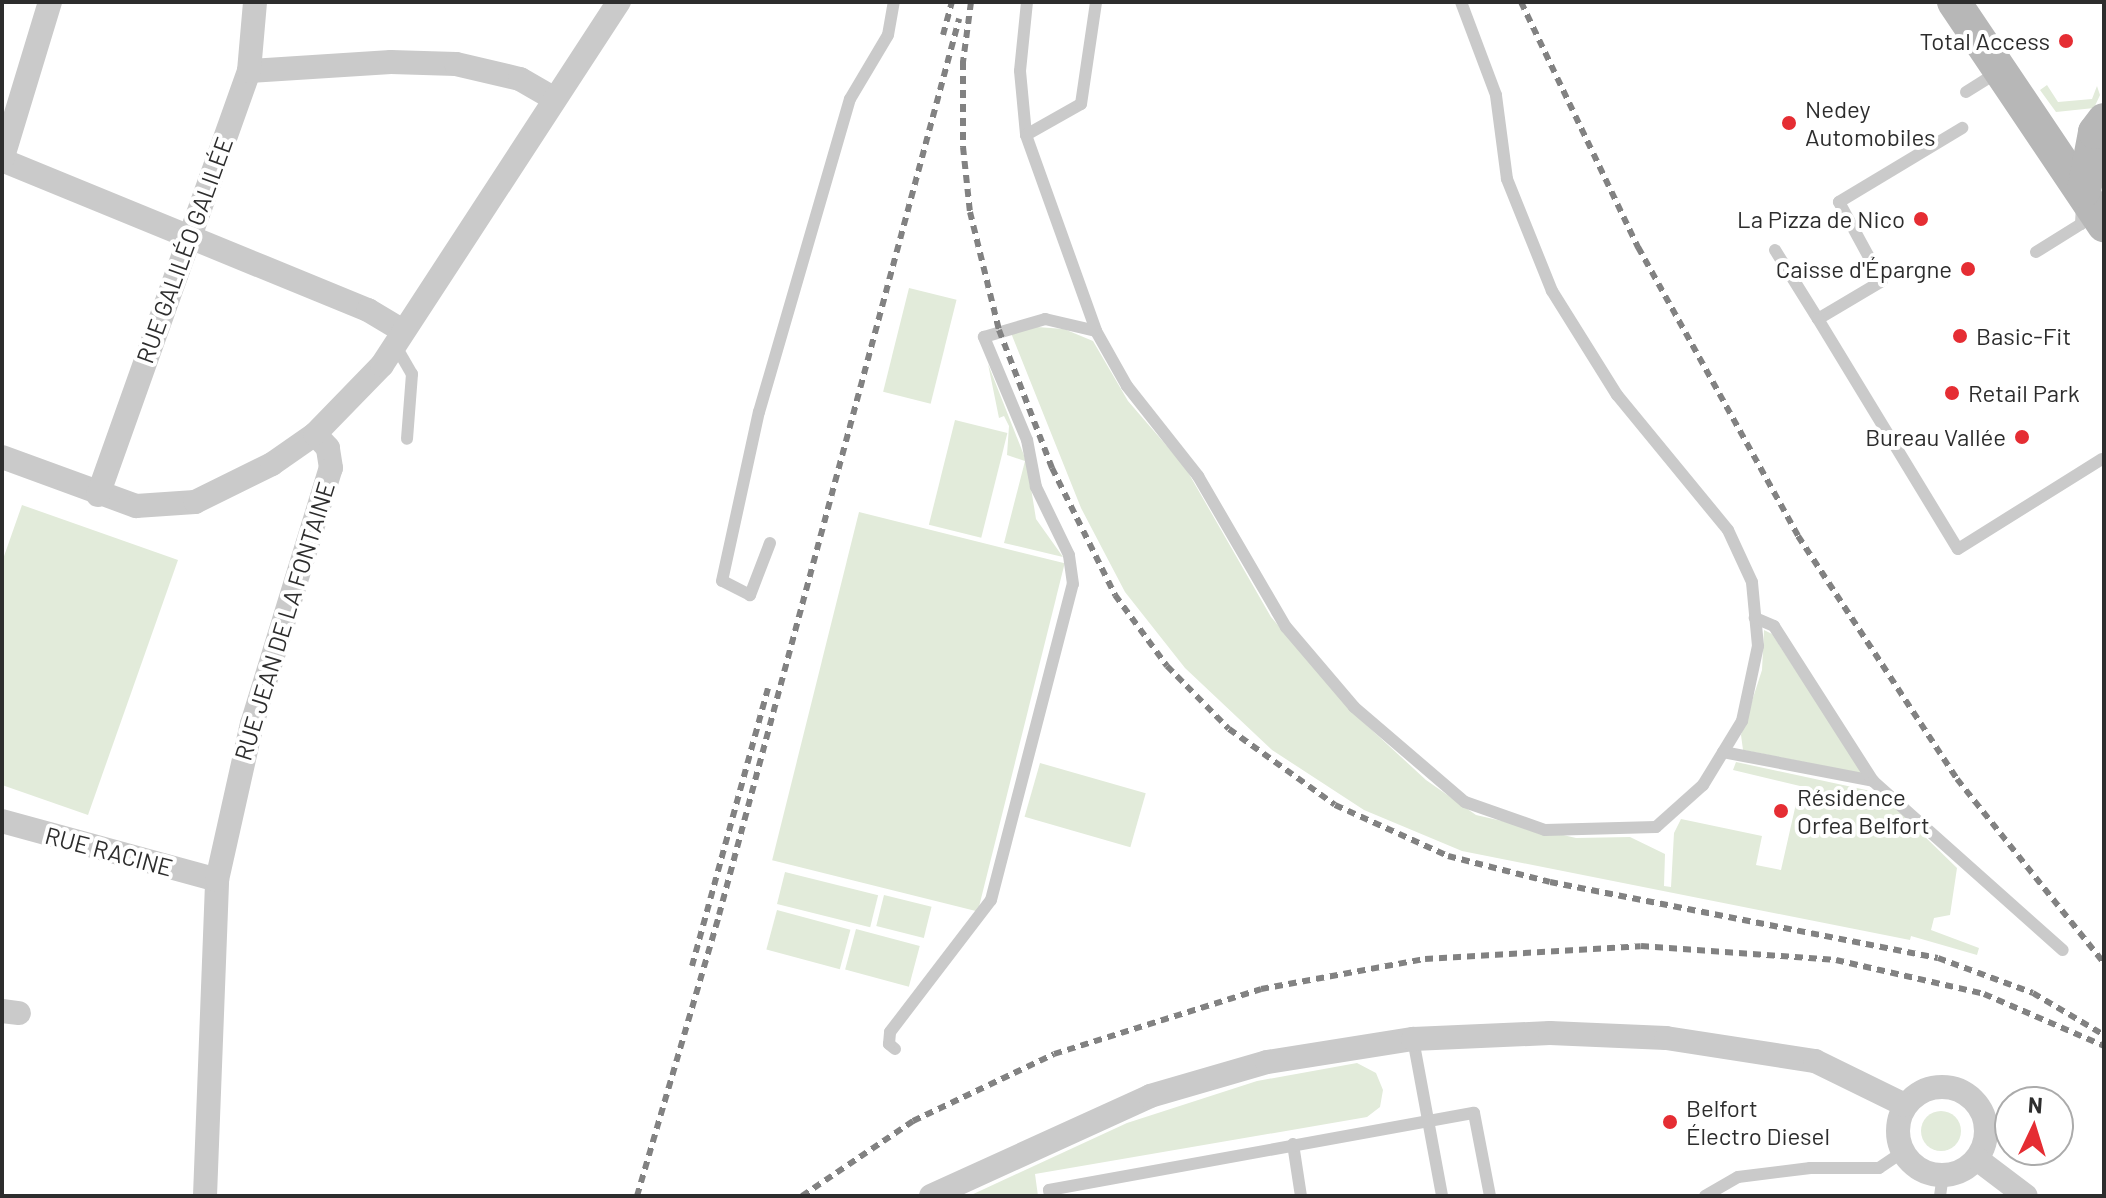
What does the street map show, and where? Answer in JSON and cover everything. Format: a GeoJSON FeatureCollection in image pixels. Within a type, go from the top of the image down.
{"type":"FeatureCollection","features":[{"type":"Feature","properties":{"kind":"main road"},"geometry":{"type":"LineString","coordinates":[[1954,2],[2039,131],[2094,201],[2104,225]]}},
{"type":"Feature","properties":{"kind":"main road"},"geometry":{"type":"LineString","coordinates":[[2039,131],[2059,137],[2100,126],[2094,201]]}},
{"type":"Feature","properties":{"kind":"street"},"geometry":{"type":"LineString","coordinates":[[50,2],[2,160],[187,239],[368,310],[398,337]]}},
{"type":"Feature","properties":{"kind":"street","name":"RUE GALILÉO GALILÉE"},"geometry":{"type":"LineString","coordinates":[[98,495],[249,71],[255,2]]}},
{"type":"Feature","properties":{"kind":"street"},"geometry":{"type":"LineString","coordinates":[[2,457],[98,495],[136,506],[195,502],[272,464],[315,434],[382,365],[619,2]]}},
{"type":"Feature","properties":{"kind":"street"},"geometry":{"type":"LineString","coordinates":[[249,71],[391,62],[456,64],[520,79],[554,99]]}},
{"type":"Feature","properties":{"kind":"street","name":"RUE JEAN DE LA FONTAINE"},"geometry":{"type":"LineString","coordinates":[[205,1196],[217,880],[252,724],[331,468],[328,448],[315,434]]}},
{"type":"Feature","properties":{"kind":"street","name":"RUE RACINE"},"geometry":{"type":"LineString","coordinates":[[2,821],[217,880]]}},
{"type":"Feature","properties":{"kind":"street"},"geometry":{"type":"LineString","coordinates":[[931,1196],[1150,1096],[1267,1062],[1413,1039],[1550,1033],[1666,1038],[1815,1061],[1905,1105]]}},
{"type":"Feature","properties":{"kind":"street"},"geometry":{"type":"LineString","coordinates":[[1936,1087],[1970,1096],[1987,1128],[1977,1159],[1941,1186],[1903,1152],[1898,1128],[1905,1105],[1936,1087]]}},
{"type":"Feature","properties":{"kind":"street"},"geometry":{"type":"LineString","coordinates":[[1977,1159],[2026,1196]]}},
{"type":"Feature","properties":{"kind":"lane"},"geometry":{"type":"LineString","coordinates":[[770,543],[750,595],[722,581],[759,412],[850,99],[888,35],[894,2]]}},
{"type":"Feature","properties":{"kind":"lane"},"geometry":{"type":"LineString","coordinates":[[1027,2],[1020,71],[1026,135],[1096,331],[1127,386],[1198,476],[1286,627],[1354,707],[1465,802],[1545,830],[1656,827],[1703,785],[1742,721],[1758,646],[1752,582],[1728,530],[1617,395],[1552,291],[1507,179],[1496,95],[1461,2]]}},
{"type":"Feature","properties":{"kind":"lane"},"geometry":{"type":"LineString","coordinates":[[1026,135],[1081,104],[1096,2]]}},
{"type":"Feature","properties":{"kind":"lane"},"geometry":{"type":"LineString","coordinates":[[1966,92],[2000,72]]}},
{"type":"Feature","properties":{"kind":"lane"},"geometry":{"type":"LineString","coordinates":[[1818,319],[1882,281],[1839,202],[1962,128]]}},
{"type":"Feature","properties":{"kind":"lane"},"geometry":{"type":"LineString","coordinates":[[2036,252],[2081,224],[2094,201]]}},
{"type":"Feature","properties":{"kind":"lane"},"geometry":{"type":"LineString","coordinates":[[1775,250],[1958,549],[2102,459]]}},
{"type":"Feature","properties":{"kind":"lane"},"geometry":{"type":"LineString","coordinates":[[895,1049],[889,1044],[890,1032],[991,900],[1073,584],[1069,555],[1036,487],[1027,440],[984,337],[1045,319],[1096,331]]}},
{"type":"Feature","properties":{"kind":"lane"},"geometry":{"type":"LineString","coordinates":[[398,337],[412,374],[407,439]]}},
{"type":"Feature","properties":{"kind":"lane"},"geometry":{"type":"LineString","coordinates":[[1755,618],[1774,626],[1873,781],[2063,950]]}},
{"type":"Feature","properties":{"kind":"lane"},"geometry":{"type":"LineString","coordinates":[[1723,752],[1873,781]]}},
{"type":"Feature","properties":{"kind":"lane"},"geometry":{"type":"LineString","coordinates":[[1413,1039],[1442,1196]]}},
{"type":"Feature","properties":{"kind":"lane"},"geometry":{"type":"LineString","coordinates":[[1050,1196],[1049,1190],[1428,1118],[1474,1113],[1490,1196]]}},
{"type":"Feature","properties":{"kind":"lane"},"geometry":{"type":"LineString","coordinates":[[1293,1144],[1301,1196]]}},
{"type":"Feature","properties":{"kind":"lane"},"geometry":{"type":"LineString","coordinates":[[1705,1196],[1738,1177],[1810,1168],[1879,1168],[1903,1152]]}},
{"type":"Feature","properties":{"kind":"green space"},"geometry":{"type":"Polygon","coordinates":[[[2047,85],[2058,102],[2092,99],[2097,86],[2100,95],[2094,108],[2056,112],[2040,90],[2047,85]]]}},
{"type":"Feature","properties":{"kind":"green space"},"geometry":{"type":"Polygon","coordinates":[[[909,288],[957,300],[931,404],[883,392],[909,288]]]}},
{"type":"Feature","properties":{"kind":"green space"},"geometry":{"type":"Polygon","coordinates":[[[1037,327],[1064,329],[1093,341],[1128,401],[1185,467],[1271,617],[1349,709],[1426,780],[1476,815],[1576,838],[1630,837],[1665,854],[1664,886],[1671,887],[1674,833],[1681,819],[1762,836],[1756,865],[1781,870],[1800,786],[1733,770],[1736,762],[1880,793],[1957,868],[1950,915],[1934,918],[1931,930],[1979,948],[1977,955],[1911,936],[1910,940],[1462,851],[1364,810],[1272,750],[1185,668],[1125,592],[1081,508],[1011,333],[1037,327]]]}},
{"type":"Feature","properties":{"kind":"green space"},"geometry":{"type":"Polygon","coordinates":[[[988,364],[1027,463],[1036,519],[1063,557],[1004,543],[1025,461],[1007,455],[1009,426],[1004,416],[999,418],[988,364]]]}},
{"type":"Feature","properties":{"kind":"green space"},"geometry":{"type":"Polygon","coordinates":[[[955,420],[1007,433],[981,538],[929,525],[955,420]]]}},
{"type":"Feature","properties":{"kind":"green space"},"geometry":{"type":"Polygon","coordinates":[[[22,505],[178,560],[88,815],[2,785],[2,562],[22,505]]]}},
{"type":"Feature","properties":{"kind":"green space"},"geometry":{"type":"Polygon","coordinates":[[[859,512],[1065,563],[978,912],[772,860],[859,512]]]}},
{"type":"Feature","properties":{"kind":"green space"},"geometry":{"type":"Polygon","coordinates":[[[1764,630],[1772,634],[1864,774],[1743,750],[1741,735],[1762,670],[1764,630]]]}},
{"type":"Feature","properties":{"kind":"green space"},"geometry":{"type":"Polygon","coordinates":[[[1040,763],[1146,793],[1130,847],[1025,817],[1040,763]]]}},
{"type":"Feature","properties":{"kind":"green space"},"geometry":{"type":"Polygon","coordinates":[[[785,872],[878,895],[870,927],[777,904],[785,872]]]}},
{"type":"Feature","properties":{"kind":"green space"},"geometry":{"type":"Polygon","coordinates":[[[884,895],[932,907],[924,938],[876,926],[884,895]]]}},
{"type":"Feature","properties":{"kind":"green space"},"geometry":{"type":"Polygon","coordinates":[[[777,910],[850,930],[840,969],[766,950],[777,910]]]}},
{"type":"Feature","properties":{"kind":"green space"},"geometry":{"type":"Polygon","coordinates":[[[856,929],[920,946],[909,987],[845,970],[856,929]]]}},
{"type":"Feature","properties":{"kind":"green space"},"geometry":{"type":"Polygon","coordinates":[[[1357,1063],[1376,1073],[1383,1090],[1380,1107],[1367,1117],[1035,1174],[1038,1196],[969,1196],[1127,1123],[1257,1081],[1357,1063]]]}},
{"type":"Feature","properties":{"kind":"green space"},"geometry":{"type":"Polygon","coordinates":[[[1941,1111],[1955,1117],[1961,1131],[1955,1145],[1941,1151],[1927,1145],[1921,1131],[1927,1117],[1941,1111]]]}},
{"type":"Feature","properties":{"kind":"railway"},"geometry":{"type":"LineString","coordinates":[[943,35],[952,2]]}},
{"type":"Feature","properties":{"kind":"railway"},"geometry":{"type":"LineString","coordinates":[[971,2],[963,62],[963,147],[970,212],[999,330],[1052,468],[1115,595],[1167,666],[1229,729],[1335,805],[1448,856],[1550,882],[1938,958],[2033,993],[2104,1035]]}},
{"type":"Feature","properties":{"kind":"railway"},"geometry":{"type":"LineString","coordinates":[[1521,2],[1638,247],[1798,536],[1957,779],[2104,963]]}},
{"type":"Feature","properties":{"kind":"railway"},"geometry":{"type":"LineString","coordinates":[[637,1196],[719,915],[959,19]]}},
{"type":"Feature","properties":{"kind":"railway"},"geometry":{"type":"LineString","coordinates":[[692,966],[768,688]]}},
{"type":"Feature","properties":{"kind":"railway"},"geometry":{"type":"LineString","coordinates":[[802,1196],[913,1121],[1054,1054],[1261,989],[1425,959],[1641,946],[1836,960],[1984,994],[2104,1046]]}},
{"type":"Feature","properties":{"kind":"place","name":"Total Access"},"geometry":{"type":"Point","coordinates":[2066,41]}},
{"type":"Feature","properties":{"kind":"place","name":"Nedey Automobiles"},"geometry":{"type":"Point","coordinates":[1789,123]}},
{"type":"Feature","properties":{"kind":"place","name":"La Pizza de Nico"},"geometry":{"type":"Point","coordinates":[1921,219]}},
{"type":"Feature","properties":{"kind":"place","name":"Caisse d'Épargne"},"geometry":{"type":"Point","coordinates":[1968,269]}},
{"type":"Feature","properties":{"kind":"place","name":"Basic-Fit"},"geometry":{"type":"Point","coordinates":[1960,336]}},
{"type":"Feature","properties":{"kind":"place","name":"Retail Park"},"geometry":{"type":"Point","coordinates":[1952,393]}},
{"type":"Feature","properties":{"kind":"place","name":"Bureau Vallée"},"geometry":{"type":"Point","coordinates":[2022,437]}},
{"type":"Feature","properties":{"kind":"place","name":"Résidence Orfea Belfort"},"geometry":{"type":"Point","coordinates":[1781,811]}},
{"type":"Feature","properties":{"kind":"place","name":"Belfort Électro Diesel"},"geometry":{"type":"Point","coordinates":[1670,1122]}}]}
